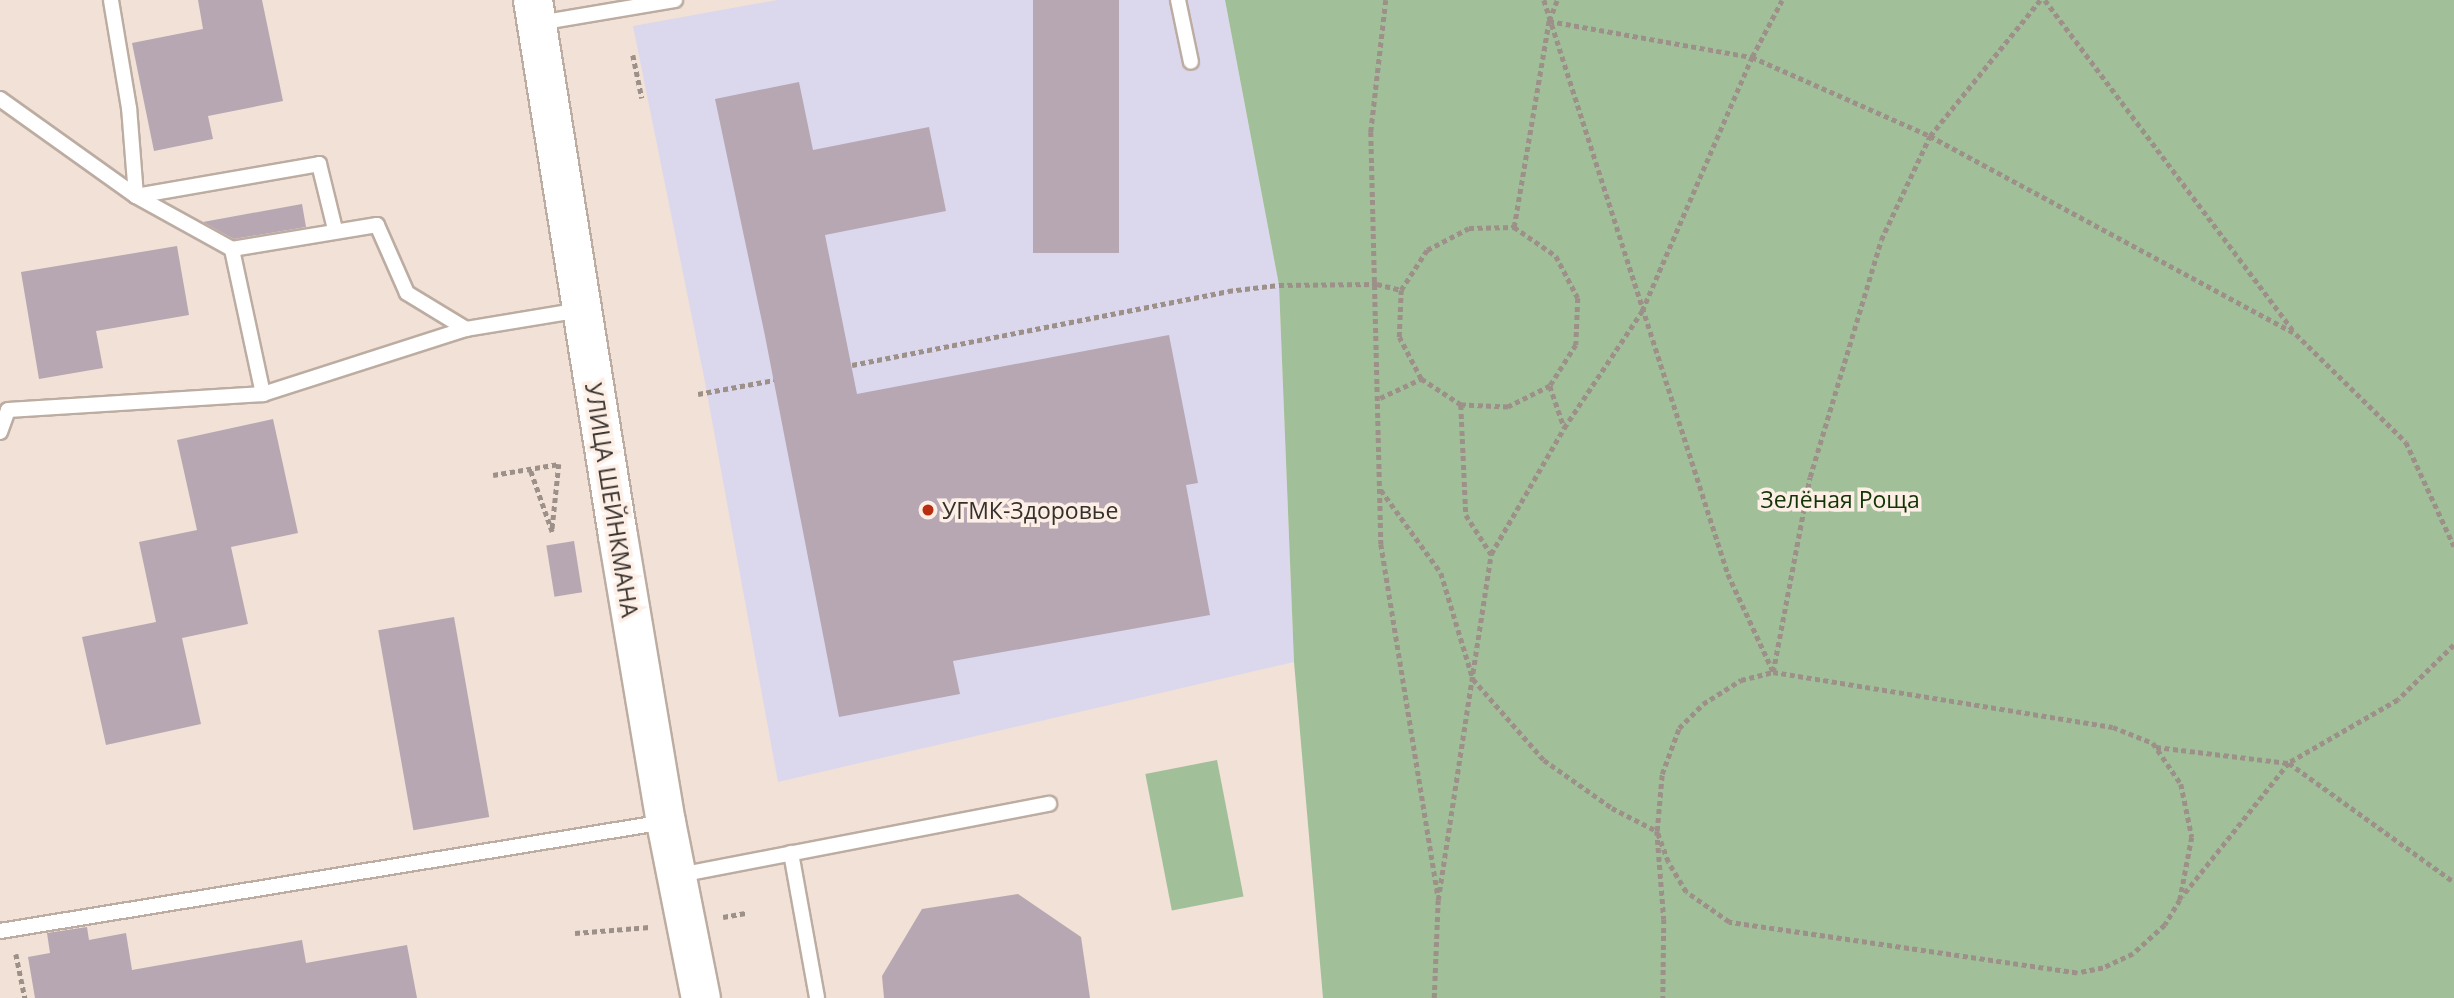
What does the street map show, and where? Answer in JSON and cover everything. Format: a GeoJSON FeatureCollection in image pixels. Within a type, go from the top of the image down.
{"type":"FeatureCollection","features":[{"type":"Feature","properties":{"kind":"street","name":"УЛИЦА ШЕЙНКМАНА"},"geometry":{"type":"LineString","coordinates":[[535,12],[666,822],[679,875],[701,998]]}},
{"type":"Feature","properties":{"kind":"lane"},"geometry":{"type":"LineString","coordinates":[[111,0],[129,108],[136,196]]}},
{"type":"Feature","properties":{"kind":"lane"},"geometry":{"type":"LineString","coordinates":[[535,12],[675,0]]}},
{"type":"Feature","properties":{"kind":"lane"},"geometry":{"type":"LineString","coordinates":[[1178,0],[1191,62]]}},
{"type":"Feature","properties":{"kind":"lane"},"geometry":{"type":"LineString","coordinates":[[0,99],[136,196],[232,249],[335,229],[377,225],[407,293],[466,329]]}},
{"type":"Feature","properties":{"kind":"lane"},"geometry":{"type":"LineString","coordinates":[[136,196],[319,164],[335,229]]}},
{"type":"Feature","properties":{"kind":"lane"},"geometry":{"type":"LineString","coordinates":[[232,249],[263,394]]}},
{"type":"Feature","properties":{"kind":"lane"},"geometry":{"type":"LineString","coordinates":[[0,432],[8,410],[263,394],[466,329],[583,310]]}},
{"type":"Feature","properties":{"kind":"lane"},"geometry":{"type":"LineString","coordinates":[[679,875],[1049,804]]}},
{"type":"Feature","properties":{"kind":"lane"},"geometry":{"type":"LineString","coordinates":[[5,930],[666,822]]}},
{"type":"Feature","properties":{"kind":"lane"},"geometry":{"type":"LineString","coordinates":[[791,853],[817,998]]}},
{"type":"Feature","properties":{"kind":"path"},"geometry":{"type":"LineString","coordinates":[[1386,0],[1371,132],[1380,398],[1381,544],[1438,900]]}},
{"type":"Feature","properties":{"kind":"path"},"geometry":{"type":"LineString","coordinates":[[1544,0],[1728,574],[1773,672]]}},
{"type":"Feature","properties":{"kind":"path"},"geometry":{"type":"LineString","coordinates":[[1514,227],[1549,20],[1557,0]]}},
{"type":"Feature","properties":{"kind":"path"},"geometry":{"type":"LineString","coordinates":[[1434,998],[1438,900],[1474,679],[1491,554],[1564,428],[1642,311],[1752,57],[1782,0]]}},
{"type":"Feature","properties":{"kind":"path"},"geometry":{"type":"LineString","coordinates":[[1773,672],[1814,464],[1881,240],[1930,136],[2040,0]]}},
{"type":"Feature","properties":{"kind":"path"},"geometry":{"type":"LineString","coordinates":[[2045,0],[2296,334],[2406,442],[2454,546]]}},
{"type":"Feature","properties":{"kind":"path"},"geometry":{"type":"LineString","coordinates":[[1549,20],[1752,57],[1930,136],[2296,334]]}},
{"type":"Feature","properties":{"kind":"path"},"geometry":{"type":"LineString","coordinates":[[633,55],[642,98]]}},
{"type":"Feature","properties":{"kind":"path"},"geometry":{"type":"LineString","coordinates":[[1514,227],[1556,256],[1578,298],[1576,345],[1550,386],[1508,407],[1461,405],[1421,379],[1399,337],[1401,289],[1427,250],[1469,228],[1514,227]]}},
{"type":"Feature","properties":{"kind":"path"},"geometry":{"type":"LineString","coordinates":[[852,365],[1228,291],[1279,285],[1377,284],[1401,289]]}},
{"type":"Feature","properties":{"kind":"path"},"geometry":{"type":"LineString","coordinates":[[1380,398],[1421,379]]}},
{"type":"Feature","properties":{"kind":"path"},"geometry":{"type":"LineString","coordinates":[[698,394],[774,380]]}},
{"type":"Feature","properties":{"kind":"path"},"geometry":{"type":"LineString","coordinates":[[1550,386],[1564,428]]}},
{"type":"Feature","properties":{"kind":"path"},"geometry":{"type":"LineString","coordinates":[[1461,405],[1465,515],[1491,554]]}},
{"type":"Feature","properties":{"kind":"path"},"geometry":{"type":"LineString","coordinates":[[493,475],[559,464],[552,532],[530,470]]}},
{"type":"Feature","properties":{"kind":"path"},"geometry":{"type":"LineString","coordinates":[[1381,490],[1441,573],[1474,679],[1544,760],[1612,808],[1657,831],[1668,862],[1686,892],[1729,922],[2077,974],[2103,968],[2133,954],[2165,925],[2180,900],[2289,763],[2398,700],[2454,645]]}},
{"type":"Feature","properties":{"kind":"path"},"geometry":{"type":"LineString","coordinates":[[1663,998],[1664,919],[1657,831],[1662,774],[1679,728],[1703,704],[1741,680],[1773,672],[2113,727],[2155,747],[2289,763],[2454,882]]}},
{"type":"Feature","properties":{"kind":"path"},"geometry":{"type":"LineString","coordinates":[[2155,747],[2181,784],[2192,836],[2180,900]]}},
{"type":"Feature","properties":{"kind":"path"},"geometry":{"type":"LineString","coordinates":[[575,933],[650,927]]}},
{"type":"Feature","properties":{"kind":"path"},"geometry":{"type":"LineString","coordinates":[[5,930],[25,998]]}},
{"type":"Feature","properties":{"kind":"shaded area"},"geometry":{"type":"Polygon","coordinates":[[[777,0],[1225,0],[1279,285],[1294,662],[778,782],[704,377],[633,26],[777,0]]]}},
{"type":"Feature","properties":{"kind":"green space","name":"Зелёная Роща"},"geometry":{"type":"Polygon","coordinates":[[[1225,0],[2454,0],[2454,998],[1323,998],[1294,662],[1279,285],[1225,0]]]}},
{"type":"Feature","properties":{"kind":"green space"},"geometry":{"type":"Polygon","coordinates":[[[1217,760],[1244,896],[1172,910],[1145,774],[1217,760]]]}},
{"type":"Feature","properties":{"kind":"building"},"geometry":{"type":"Polygon","coordinates":[[[198,0],[262,0],[283,101],[208,116],[213,139],[154,151],[132,43],[203,29],[198,0]]]}},
{"type":"Feature","properties":{"kind":"building"},"geometry":{"type":"Polygon","coordinates":[[[1033,0],[1119,0],[1119,253],[1033,253],[1033,0]]]}},
{"type":"Feature","properties":{"kind":"building"},"geometry":{"type":"Polygon","coordinates":[[[799,82],[813,150],[929,127],[946,211],[825,235],[857,394],[1169,335],[1198,483],[1186,485],[1210,615],[953,661],[960,694],[839,717],[765,336],[715,99],[799,82]]]}},
{"type":"Feature","properties":{"kind":"building"},"geometry":{"type":"Polygon","coordinates":[[[302,204],[306,227],[234,239],[203,222],[302,204]]]}},
{"type":"Feature","properties":{"kind":"building"},"geometry":{"type":"Polygon","coordinates":[[[177,246],[189,315],[96,331],[103,368],[39,379],[21,272],[177,246]]]}},
{"type":"Feature","properties":{"kind":"building"},"geometry":{"type":"Polygon","coordinates":[[[273,419],[298,533],[231,547],[248,624],[182,638],[201,724],[106,745],[82,637],[156,622],[139,542],[197,530],[177,440],[273,419]]]}},
{"type":"Feature","properties":{"kind":"building"},"geometry":{"type":"Polygon","coordinates":[[[574,541],[582,592],[554,597],[546,545],[574,541]]]}},
{"type":"Feature","properties":{"kind":"building"},"geometry":{"type":"Polygon","coordinates":[[[454,617],[489,817],[413,830],[378,630],[454,617]]]}},
{"type":"Feature","properties":{"kind":"building"},"geometry":{"type":"Polygon","coordinates":[[[1018,894],[1081,937],[1090,998],[884,998],[882,976],[922,909],[1018,894]]]}},
{"type":"Feature","properties":{"kind":"building"},"geometry":{"type":"Polygon","coordinates":[[[87,927],[89,940],[126,933],[132,970],[302,940],[306,963],[407,945],[417,998],[35,998],[28,957],[50,953],[47,933],[87,927]]]}},
{"type":"Feature","properties":{"kind":"place","name":"УГМК-Здоровье"},"geometry":{"type":"Point","coordinates":[928,510]}}]}
